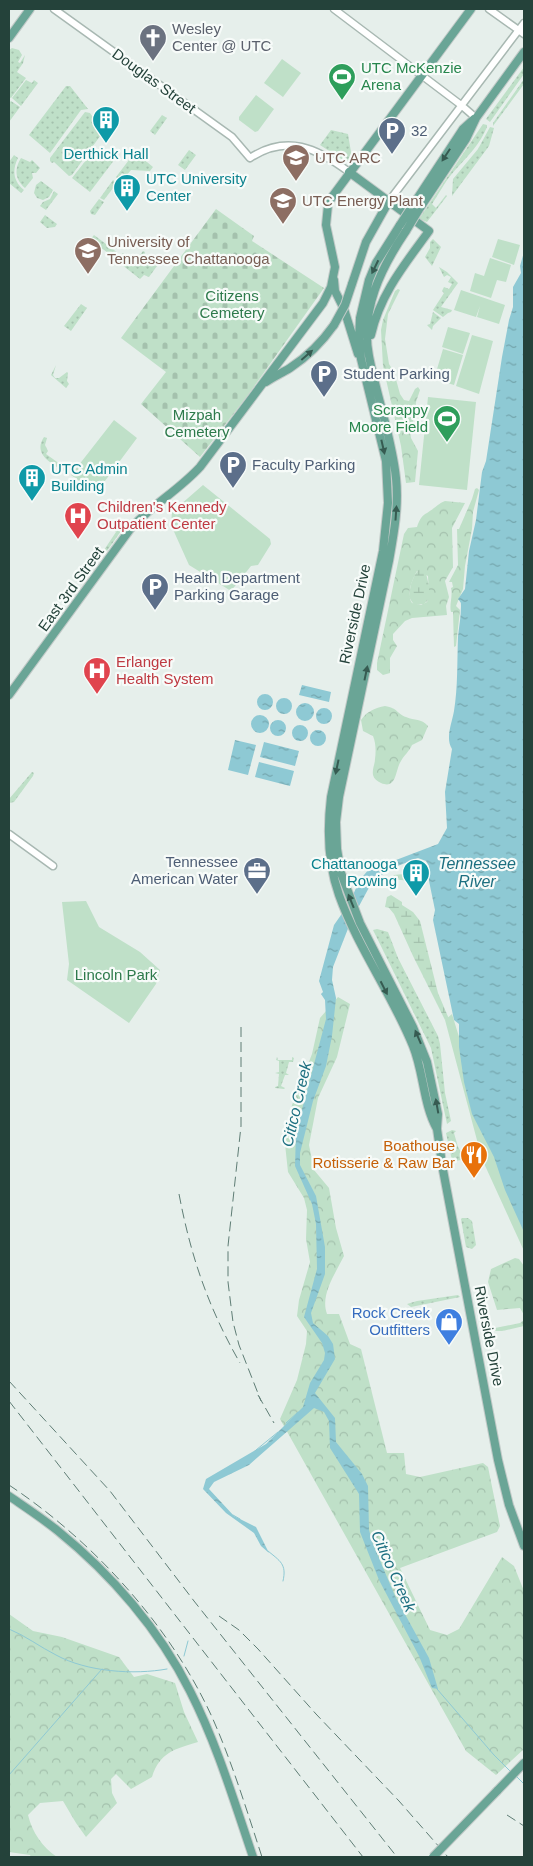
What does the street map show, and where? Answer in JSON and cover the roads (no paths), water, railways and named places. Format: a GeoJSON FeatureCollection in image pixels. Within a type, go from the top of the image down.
{"type":"FeatureCollection","features":[{"type":"Feature","properties":{"kind":"main road"},"geometry":{"type":"LineString","coordinates":[[9,38],[30,9]]}},
{"type":"Feature","properties":{"kind":"main road"},"geometry":{"type":"LineString","coordinates":[[366,382],[344,309],[334,287],[333,256],[326,229],[326,217],[332,197],[349,172],[470,9]]}},
{"type":"Feature","properties":{"kind":"main road","name":"Riverside Drive"},"geometry":{"type":"LineString","coordinates":[[524,52],[476,118],[463,129],[417,207],[376,262],[364,298],[360,318],[359,339],[361,358],[386,461],[388,503],[383,551],[352,720],[336,822],[337,849],[341,873],[349,896],[371,945],[420,1043],[432,1084],[438,1114],[437,1129],[444,1177],[500,1468],[509,1505],[524,1546]]}},
{"type":"Feature","properties":{"kind":"main road"},"geometry":{"type":"LineString","coordinates":[[349,172],[429,231],[393,280],[382,301],[373,327],[368,354]]}},
{"type":"Feature","properties":{"kind":"main road","name":"East 3rd Street"},"geometry":{"type":"LineString","coordinates":[[258,390],[268,380],[290,368],[306,356],[334,324],[345,305],[368,237],[389,201]]}},
{"type":"Feature","properties":{"kind":"main road","name":"Riverside Drive"},"geometry":{"type":"LineString","coordinates":[[403,228],[377,282],[369,312],[368,354],[392,450],[396,478],[395,529],[352,720],[331,797],[328,833],[330,858],[339,895],[413,1045],[430,1116],[437,1129]]}},
{"type":"Feature","properties":{"kind":"main road","name":"East 3rd Street"},"geometry":{"type":"LineString","coordinates":[[9,695],[131,528],[151,508],[194,473],[258,390],[322,303],[331,287],[334,267]]}},
{"type":"Feature","properties":{"kind":"main road"},"geometry":{"type":"LineString","coordinates":[[322,303],[330,297],[338,298]]}},
{"type":"Feature","properties":{"kind":"main road"},"geometry":{"type":"LineString","coordinates":[[9,1496],[58,1531],[93,1562],[125,1596],[160,1641],[189,1689],[205,1723],[219,1757],[253,1857]]}},
{"type":"Feature","properties":{"kind":"main road"},"geometry":{"type":"LineString","coordinates":[[433,1857],[524,1763]]}},
{"type":"Feature","properties":{"kind":"street","name":"Douglas Street"},"geometry":{"type":"LineString","coordinates":[[54,9],[232,137],[250,158],[273,147],[305,147],[318,151],[349,172]]}},
{"type":"Feature","properties":{"kind":"street"},"geometry":{"type":"LineString","coordinates":[[334,9],[476,118]]}},
{"type":"Feature","properties":{"kind":"street"},"geometry":{"type":"LineString","coordinates":[[489,9],[522,32]]}},
{"type":"Feature","properties":{"kind":"street","name":"East 3rd Street"},"geometry":{"type":"LineString","coordinates":[[389,201],[461,105],[522,32],[524,24]]}},
{"type":"Feature","properties":{"kind":"street"},"geometry":{"type":"LineString","coordinates":[[9,834],[53,866]]}},
{"type":"Feature","properties":{"kind":"water","name":"Tennessee River"},"geometry":{"type":"Polygon","coordinates":[[[524,252],[524,1232],[505,1190],[494,1157],[472,1114],[464,1082],[459,1047],[459,1024],[454,1020],[433,920],[435,910],[429,881],[429,866],[426,861],[418,858],[390,869],[372,882],[351,921],[333,967],[332,980],[336,998],[332,1036],[326,1066],[313,1101],[300,1153],[300,1165],[316,1196],[325,1247],[325,1274],[311,1313],[313,1323],[328,1336],[333,1344],[335,1359],[315,1393],[335,1418],[336,1442],[362,1474],[368,1486],[369,1530],[373,1544],[395,1596],[429,1658],[438,1689],[432,1688],[419,1656],[379,1580],[360,1532],[359,1494],[330,1448],[329,1421],[324,1412],[314,1408],[249,1465],[214,1482],[209,1489],[234,1516],[256,1527],[269,1553],[261,1546],[254,1533],[226,1513],[203,1489],[206,1479],[266,1444],[303,1407],[310,1383],[324,1360],[325,1353],[322,1343],[304,1317],[317,1269],[316,1224],[312,1204],[295,1166],[296,1132],[326,1019],[325,1000],[321,994],[323,992],[319,981],[334,925],[350,902],[359,881],[369,869],[438,844],[447,828],[445,792],[452,749],[449,735],[456,693],[461,606],[461,602],[458,599],[465,589],[469,551],[476,520],[482,472],[486,461],[502,357],[513,307],[513,287],[521,273],[520,266],[524,252]]]}},
{"type":"Feature","properties":{"kind":"water"},"geometry":{"type":"Polygon","coordinates":[[[302,685],[331,692],[329,702],[299,695],[302,685]]]}},
{"type":"Feature","properties":{"kind":"water"},"geometry":{"type":"Polygon","coordinates":[[[265,694],[271,696],[273,702],[271,708],[265,710],[259,708],[257,702],[259,696],[265,694]]]}},
{"type":"Feature","properties":{"kind":"water"},"geometry":{"type":"Polygon","coordinates":[[[281,698],[287,698],[292,703],[290,712],[281,714],[276,709],[276,703],[281,698]]]}},
{"type":"Feature","properties":{"kind":"water"},"geometry":{"type":"Polygon","coordinates":[[[305,703],[311,706],[314,712],[311,718],[305,721],[299,718],[296,712],[299,706],[305,703]]]}},
{"type":"Feature","properties":{"kind":"water"},"geometry":{"type":"Polygon","coordinates":[[[321,708],[327,708],[332,713],[330,722],[321,724],[316,719],[316,713],[321,708]]]}},
{"type":"Feature","properties":{"kind":"water"},"geometry":{"type":"Polygon","coordinates":[[[260,715],[266,718],[269,724],[266,730],[260,733],[254,730],[251,724],[254,718],[260,715]]]}},
{"type":"Feature","properties":{"kind":"water"},"geometry":{"type":"Polygon","coordinates":[[[275,720],[281,720],[286,725],[284,734],[275,736],[270,731],[270,725],[275,720]]]}},
{"type":"Feature","properties":{"kind":"water"},"geometry":{"type":"Polygon","coordinates":[[[297,725],[303,725],[308,730],[306,739],[297,741],[292,736],[292,730],[297,725]]]}},
{"type":"Feature","properties":{"kind":"water"},"geometry":{"type":"Polygon","coordinates":[[[315,730],[321,730],[326,735],[324,744],[315,746],[310,741],[310,735],[315,730]]]}},
{"type":"Feature","properties":{"kind":"water"},"geometry":{"type":"Polygon","coordinates":[[[235,740],[256,745],[248,775],[228,770],[235,740]]]}},
{"type":"Feature","properties":{"kind":"water"},"geometry":{"type":"Polygon","coordinates":[[[264,742],[299,751],[295,766],[260,757],[264,742]]]}},
{"type":"Feature","properties":{"kind":"water"},"geometry":{"type":"Polygon","coordinates":[[[259,762],[294,771],[290,786],[255,777],[259,762]]]}},
{"type":"Feature","properties":{"kind":"waterway"},"geometry":{"type":"LineString","coordinates":[[286,1423],[298,1412]]}},
{"type":"Feature","properties":{"kind":"waterway"},"geometry":{"type":"LineString","coordinates":[[256,1450],[278,1432]]}},
{"type":"Feature","properties":{"kind":"waterway"},"geometry":{"type":"LineString","coordinates":[[233,1515],[240,1519]]}},
{"type":"Feature","properties":{"kind":"waterway"},"geometry":{"type":"LineString","coordinates":[[268,1551],[282,1563],[284,1571],[283,1581]]}},
{"type":"Feature","properties":{"kind":"waterway"},"geometry":{"type":"LineString","coordinates":[[9,1629],[68,1661],[82,1665],[126,1672],[167,1669]]}},
{"type":"Feature","properties":{"kind":"waterway"},"geometry":{"type":"LineString","coordinates":[[184,1656],[188,1641]]}},
{"type":"Feature","properties":{"kind":"waterway"},"geometry":{"type":"LineString","coordinates":[[9,1775],[102,1669]]}},
{"type":"Feature","properties":{"kind":"waterway","name":"Citico Creek"},"geometry":{"type":"LineString","coordinates":[[437,1689],[511,1772]]}},
{"type":"Feature","properties":{"kind":"waterway","name":"Citico Creek"},"geometry":{"type":"LineString","coordinates":[[516,1776],[524,1784]]}},
{"type":"Feature","properties":{"kind":"railway"},"geometry":{"type":"LineString","coordinates":[[241,1027],[241,1126],[228,1246],[228,1282],[233,1322],[239,1345],[261,1401]]}},
{"type":"Feature","properties":{"kind":"railway"},"geometry":{"type":"LineString","coordinates":[[179,1194],[189,1239],[202,1281],[219,1322],[240,1363]]}},
{"type":"Feature","properties":{"kind":"railway"},"geometry":{"type":"LineString","coordinates":[[9,1381],[110,1491],[194,1601],[397,1857]]}},
{"type":"Feature","properties":{"kind":"railway"},"geometry":{"type":"LineString","coordinates":[[258,1395],[274,1423]]}},
{"type":"Feature","properties":{"kind":"railway"},"geometry":{"type":"LineString","coordinates":[[9,1401],[363,1857]]}},
{"type":"Feature","properties":{"kind":"railway"},"geometry":{"type":"LineString","coordinates":[[9,1485],[40,1507],[99,1559],[151,1618],[174,1650],[195,1683],[212,1717],[239,1787],[262,1857]]}},
{"type":"Feature","properties":{"kind":"railway"},"geometry":{"type":"LineString","coordinates":[[219,1616],[239,1630],[258,1649],[316,1714],[399,1801],[448,1857]]}},
{"type":"Feature","properties":{"kind":"railway"},"geometry":{"type":"LineString","coordinates":[[507,1815],[524,1826]]}},
{"type":"Feature","properties":{"kind":"place","name":"Wesley Center @ UTC"},"geometry":{"type":"Point","coordinates":[153,62]}},
{"type":"Feature","properties":{"kind":"place","name":"UTC McKenzie Arena"},"geometry":{"type":"Point","coordinates":[342,101]}},
{"type":"Feature","properties":{"kind":"place","name":"Derthick Hall"},"geometry":{"type":"Point","coordinates":[106,144]}},
{"type":"Feature","properties":{"kind":"place","name":"32"},"geometry":{"type":"Point","coordinates":[392,155]}},
{"type":"Feature","properties":{"kind":"place","name":"UTC ARC"},"geometry":{"type":"Point","coordinates":[296,182]}},
{"type":"Feature","properties":{"kind":"place","name":"UTC University Center"},"geometry":{"type":"Point","coordinates":[127,212]}},
{"type":"Feature","properties":{"kind":"place","name":"UTC Energy Plant"},"geometry":{"type":"Point","coordinates":[283,225]}},
{"type":"Feature","properties":{"kind":"place","name":"University of Tennessee Chattanooga"},"geometry":{"type":"Point","coordinates":[88,275]}},
{"type":"Feature","properties":{"kind":"place","name":"Student Parking"},"geometry":{"type":"Point","coordinates":[324,398]}},
{"type":"Feature","properties":{"kind":"place","name":"Scrappy Moore Field"},"geometry":{"type":"Point","coordinates":[447,443]}},
{"type":"Feature","properties":{"kind":"place","name":"Faculty Parking"},"geometry":{"type":"Point","coordinates":[233,489]}},
{"type":"Feature","properties":{"kind":"place","name":"UTC Admin Building"},"geometry":{"type":"Point","coordinates":[32,502]}},
{"type":"Feature","properties":{"kind":"place","name":"Children's Kennedy Outpatient Center"},"geometry":{"type":"Point","coordinates":[78,540]}},
{"type":"Feature","properties":{"kind":"place","name":"Health Department Parking Garage"},"geometry":{"type":"Point","coordinates":[155,611]}},
{"type":"Feature","properties":{"kind":"place","name":"Erlanger Health System"},"geometry":{"type":"Point","coordinates":[97,695]}},
{"type":"Feature","properties":{"kind":"place","name":"Tennessee American Water"},"geometry":{"type":"Point","coordinates":[257,895]}},
{"type":"Feature","properties":{"kind":"place","name":"Chattanooga Rowing"},"geometry":{"type":"Point","coordinates":[416,897]}},
{"type":"Feature","properties":{"kind":"place","name":"Boathouse Rotisserie & Raw Bar"},"geometry":{"type":"Point","coordinates":[474,1179]}},
{"type":"Feature","properties":{"kind":"place","name":"Rock Creek Outfitters"},"geometry":{"type":"Point","coordinates":[449,1346]}},
{"type":"Feature","properties":{"kind":"park label","name":"Citizens Cemetery"},"geometry":{"type":"Point","coordinates":[232,304]}},
{"type":"Feature","properties":{"kind":"park label","name":"Mizpah Cemetery"},"geometry":{"type":"Point","coordinates":[197,424]}},
{"type":"Feature","properties":{"kind":"park label","name":"Lincoln Park"},"geometry":{"type":"Point","coordinates":[116,975]}}]}
